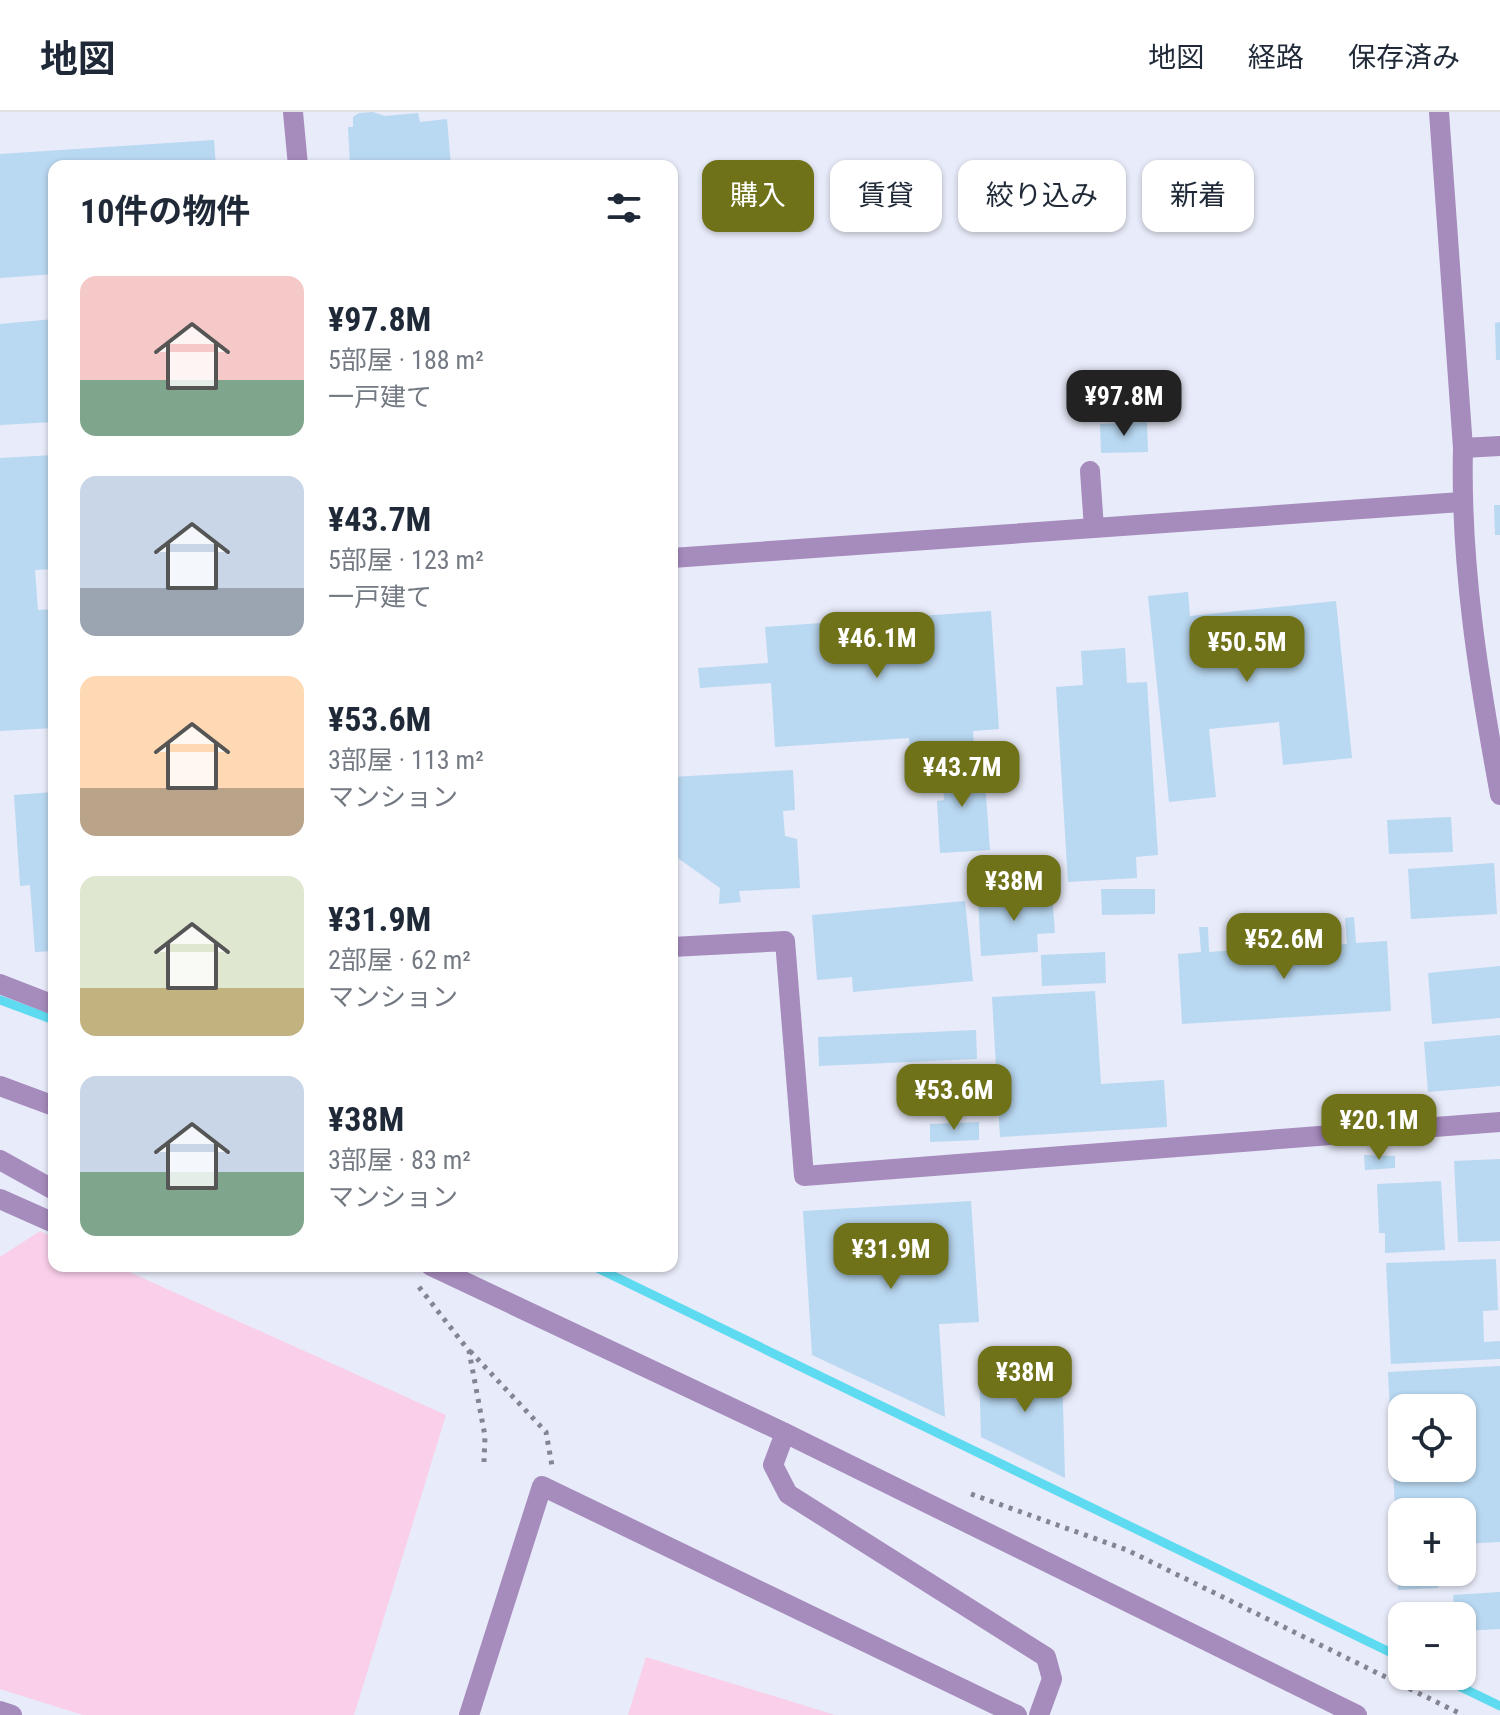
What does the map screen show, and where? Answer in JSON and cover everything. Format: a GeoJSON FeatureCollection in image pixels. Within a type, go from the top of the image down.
{"type":"FeatureCollection","features":[{"type":"Feature","properties":{"kind":"street"},"geometry":{"type":"LineString","coordinates":[[293,112],[297,160]]}},
{"type":"Feature","properties":{"kind":"street"},"geometry":{"type":"LineString","coordinates":[[1439,112],[1463,448],[1461,502],[1478,676],[1500,795]]}},
{"type":"Feature","properties":{"kind":"street"},"geometry":{"type":"LineString","coordinates":[[1463,448],[1500,446]]}},
{"type":"Feature","properties":{"kind":"street"},"geometry":{"type":"LineString","coordinates":[[1090,471],[1094,528]]}},
{"type":"Feature","properties":{"kind":"street"},"geometry":{"type":"LineString","coordinates":[[678,558],[1461,502]]}},
{"type":"Feature","properties":{"kind":"street"},"geometry":{"type":"LineString","coordinates":[[678,947],[785,941],[804,1176],[1500,1122]]}},
{"type":"Feature","properties":{"kind":"street"},"geometry":{"type":"LineString","coordinates":[[0,984],[48,1003]]}},
{"type":"Feature","properties":{"kind":"street"},"geometry":{"type":"LineString","coordinates":[[0,1086],[48,1104]]}},
{"type":"Feature","properties":{"kind":"street"},"geometry":{"type":"LineString","coordinates":[[0,1160],[48,1187]]}},
{"type":"Feature","properties":{"kind":"street"},"geometry":{"type":"LineString","coordinates":[[0,1199],[48,1220]]}},
{"type":"Feature","properties":{"kind":"street"},"geometry":{"type":"LineString","coordinates":[[424,1272],[785,1433],[1357,1715]]}},
{"type":"Feature","properties":{"kind":"street"},"geometry":{"type":"LineString","coordinates":[[785,1433],[773,1465],[788,1494],[1046,1657],[1052,1679],[1039,1715]]}},
{"type":"Feature","properties":{"kind":"street"},"geometry":{"type":"LineString","coordinates":[[469,1715],[542,1486],[1017,1715]]}},
{"type":"Feature","properties":{"kind":"street"},"geometry":{"type":"LineString","coordinates":[[0,1711],[12,1715]]}},
{"type":"Feature","properties":{"kind":"path"},"geometry":{"type":"LineString","coordinates":[[424,1272],[420,1292],[469,1351],[546,1432],[558,1494]]}},
{"type":"Feature","properties":{"kind":"path"},"geometry":{"type":"LineString","coordinates":[[469,1351],[485,1436],[484,1462]]}},
{"type":"Feature","properties":{"kind":"path"},"geometry":{"type":"LineString","coordinates":[[958,1490],[1127,1550],[1463,1715]]}},
{"type":"Feature","properties":{"kind":"shaded area"},"geometry":{"type":"Polygon","coordinates":[[[40,1231],[48,1235],[48,1272],[129,1272],[446,1415],[354,1715],[83,1715],[0,1689],[0,1257],[40,1231]]]}},
{"type":"Feature","properties":{"kind":"shaded area"},"geometry":{"type":"Polygon","coordinates":[[[646,1657],[835,1715],[628,1715],[646,1657]]]}},
{"type":"Feature","properties":{"kind":"building"},"geometry":{"type":"Polygon","coordinates":[[[373,112],[385,116],[418,113],[420,122],[447,119],[450,160],[350,160],[348,127],[353,127],[353,117],[359,113],[373,112]]]}},
{"type":"Feature","properties":{"kind":"building"},"geometry":{"type":"Polygon","coordinates":[[[214,140],[216,160],[48,160],[48,274],[0,278],[0,154],[214,140]]]}},
{"type":"Feature","properties":{"kind":"building"},"geometry":{"type":"Polygon","coordinates":[[[48,320],[48,422],[0,425],[0,324],[48,320]]]}},
{"type":"Feature","properties":{"kind":"building"},"geometry":{"type":"Polygon","coordinates":[[[1500,322],[1500,360],[1496,360],[1495,323],[1500,322]]]}},
{"type":"Feature","properties":{"kind":"building"},"geometry":{"type":"Polygon","coordinates":[[[1147,422],[1148,452],[1101,453],[1100,424],[1147,422]]]}},
{"type":"Feature","properties":{"kind":"building"},"geometry":{"type":"Polygon","coordinates":[[[48,455],[48,569],[35,570],[38,610],[48,609],[48,728],[0,731],[0,458],[48,455]]]}},
{"type":"Feature","properties":{"kind":"building"},"geometry":{"type":"Polygon","coordinates":[[[1494,505],[1500,505],[1500,535],[1495,535],[1494,505]]]}},
{"type":"Feature","properties":{"kind":"building"},"geometry":{"type":"Polygon","coordinates":[[[1188,592],[1190,616],[1336,601],[1352,758],[1283,765],[1279,722],[1209,729],[1216,797],[1169,802],[1148,596],[1188,592]]]}},
{"type":"Feature","properties":{"kind":"building"},"geometry":{"type":"Polygon","coordinates":[[[991,611],[999,729],[973,731],[974,745],[910,750],[909,738],[775,747],[771,683],[700,688],[698,668],[768,663],[765,627],[991,611]]]}},
{"type":"Feature","properties":{"kind":"building"},"geometry":{"type":"Polygon","coordinates":[[[1125,648],[1127,683],[1147,682],[1158,855],[1136,857],[1137,878],[1068,882],[1056,687],[1083,685],[1081,651],[1125,648]]]}},
{"type":"Feature","properties":{"kind":"building"},"geometry":{"type":"Polygon","coordinates":[[[965,751],[967,784],[985,783],[990,850],[940,853],[937,801],[944,800],[941,752],[965,751]]]}},
{"type":"Feature","properties":{"kind":"building"},"geometry":{"type":"Polygon","coordinates":[[[793,770],[795,810],[783,811],[785,836],[797,839],[800,888],[739,891],[741,902],[719,904],[720,888],[678,858],[678,777],[793,770]]]}},
{"type":"Feature","properties":{"kind":"building"},"geometry":{"type":"Polygon","coordinates":[[[48,792],[48,951],[35,952],[30,885],[20,886],[14,795],[48,792]]]}},
{"type":"Feature","properties":{"kind":"building"},"geometry":{"type":"Polygon","coordinates":[[[1451,817],[1453,852],[1389,854],[1387,820],[1451,817]]]}},
{"type":"Feature","properties":{"kind":"building"},"geometry":{"type":"Polygon","coordinates":[[[1494,863],[1497,914],[1411,919],[1408,869],[1494,863]]]}},
{"type":"Feature","properties":{"kind":"building"},"geometry":{"type":"Polygon","coordinates":[[[1101,889],[1155,889],[1155,914],[1102,915],[1101,889]]]}},
{"type":"Feature","properties":{"kind":"building"},"geometry":{"type":"Polygon","coordinates":[[[1052,894],[1055,933],[1037,934],[1038,952],[981,956],[978,898],[1052,894]]]}},
{"type":"Feature","properties":{"kind":"building"},"geometry":{"type":"Polygon","coordinates":[[[965,901],[973,981],[853,992],[852,977],[817,980],[812,915],[965,901]]]}},
{"type":"Feature","properties":{"kind":"building"},"geometry":{"type":"Polygon","coordinates":[[[1354,917],[1356,943],[1387,941],[1391,1011],[1182,1024],[1178,954],[1201,952],[1199,927],[1208,927],[1209,952],[1278,947],[1277,932],[1286,931],[1287,947],[1347,944],[1345,918],[1354,917]]]}},
{"type":"Feature","properties":{"kind":"building"},"geometry":{"type":"Polygon","coordinates":[[[1105,952],[1106,983],[1042,986],[1041,955],[1105,952]]]}},
{"type":"Feature","properties":{"kind":"building"},"geometry":{"type":"Polygon","coordinates":[[[1500,966],[1500,1018],[1432,1024],[1428,973],[1500,966]]]}},
{"type":"Feature","properties":{"kind":"building"},"geometry":{"type":"Polygon","coordinates":[[[1095,991],[1101,1084],[1164,1080],[1167,1127],[1000,1137],[992,997],[1095,991]]]}},
{"type":"Feature","properties":{"kind":"building"},"geometry":{"type":"Polygon","coordinates":[[[976,1030],[977,1059],[819,1066],[818,1037],[976,1030]]]}},
{"type":"Feature","properties":{"kind":"building"},"geometry":{"type":"Polygon","coordinates":[[[1500,1035],[1500,1086],[1428,1092],[1424,1042],[1500,1035]]]}},
{"type":"Feature","properties":{"kind":"building"},"geometry":{"type":"Polygon","coordinates":[[[979,1122],[979,1140],[930,1142],[930,1124],[979,1122]]]}},
{"type":"Feature","properties":{"kind":"building"},"geometry":{"type":"Polygon","coordinates":[[[1364,1155],[1395,1156],[1395,1168],[1365,1170],[1364,1155]]]}},
{"type":"Feature","properties":{"kind":"building"},"geometry":{"type":"Polygon","coordinates":[[[1500,1159],[1500,1241],[1458,1242],[1454,1161],[1500,1159]]]}},
{"type":"Feature","properties":{"kind":"building"},"geometry":{"type":"Polygon","coordinates":[[[1441,1181],[1445,1250],[1385,1253],[1385,1233],[1379,1233],[1377,1184],[1441,1181]]]}},
{"type":"Feature","properties":{"kind":"building"},"geometry":{"type":"Polygon","coordinates":[[[971,1201],[979,1322],[939,1324],[945,1417],[812,1355],[803,1211],[971,1201]]]}},
{"type":"Feature","properties":{"kind":"building"},"geometry":{"type":"Polygon","coordinates":[[[1496,1259],[1498,1310],[1483,1311],[1484,1342],[1500,1341],[1500,1359],[1391,1364],[1386,1263],[1496,1259]]]}},
{"type":"Feature","properties":{"kind":"building"},"geometry":{"type":"Polygon","coordinates":[[[1500,1366],[1500,1542],[1476,1543],[1476,1498],[1394,1498],[1394,1482],[1476,1482],[1476,1394],[1389,1394],[1388,1372],[1500,1366]]]}},
{"type":"Feature","properties":{"kind":"building"},"geometry":{"type":"Polygon","coordinates":[[[1062,1367],[1065,1478],[981,1437],[979,1369],[1062,1367]]]}},
{"type":"Feature","properties":{"kind":"building"},"geometry":{"type":"Polygon","coordinates":[[[1398,1586],[1438,1586],[1438,1588],[1398,1590],[1398,1586]]]}},
{"type":"Feature","properties":{"kind":"building"},"geometry":{"type":"Polygon","coordinates":[[[1500,1592],[1500,1629],[1476,1630],[1476,1602],[1454,1602],[1453,1595],[1500,1592]]]}},
{"type":"Feature","properties":{"kind":"waterway"},"geometry":{"type":"LineString","coordinates":[[0,1000],[48,1018]]}},
{"type":"Feature","properties":{"kind":"waterway"},"geometry":{"type":"LineString","coordinates":[[605,1272],[1388,1651]]}},
{"type":"Feature","properties":{"kind":"waterway"},"geometry":{"type":"LineString","coordinates":[[1467,1690],[1500,1706]]}}]}
